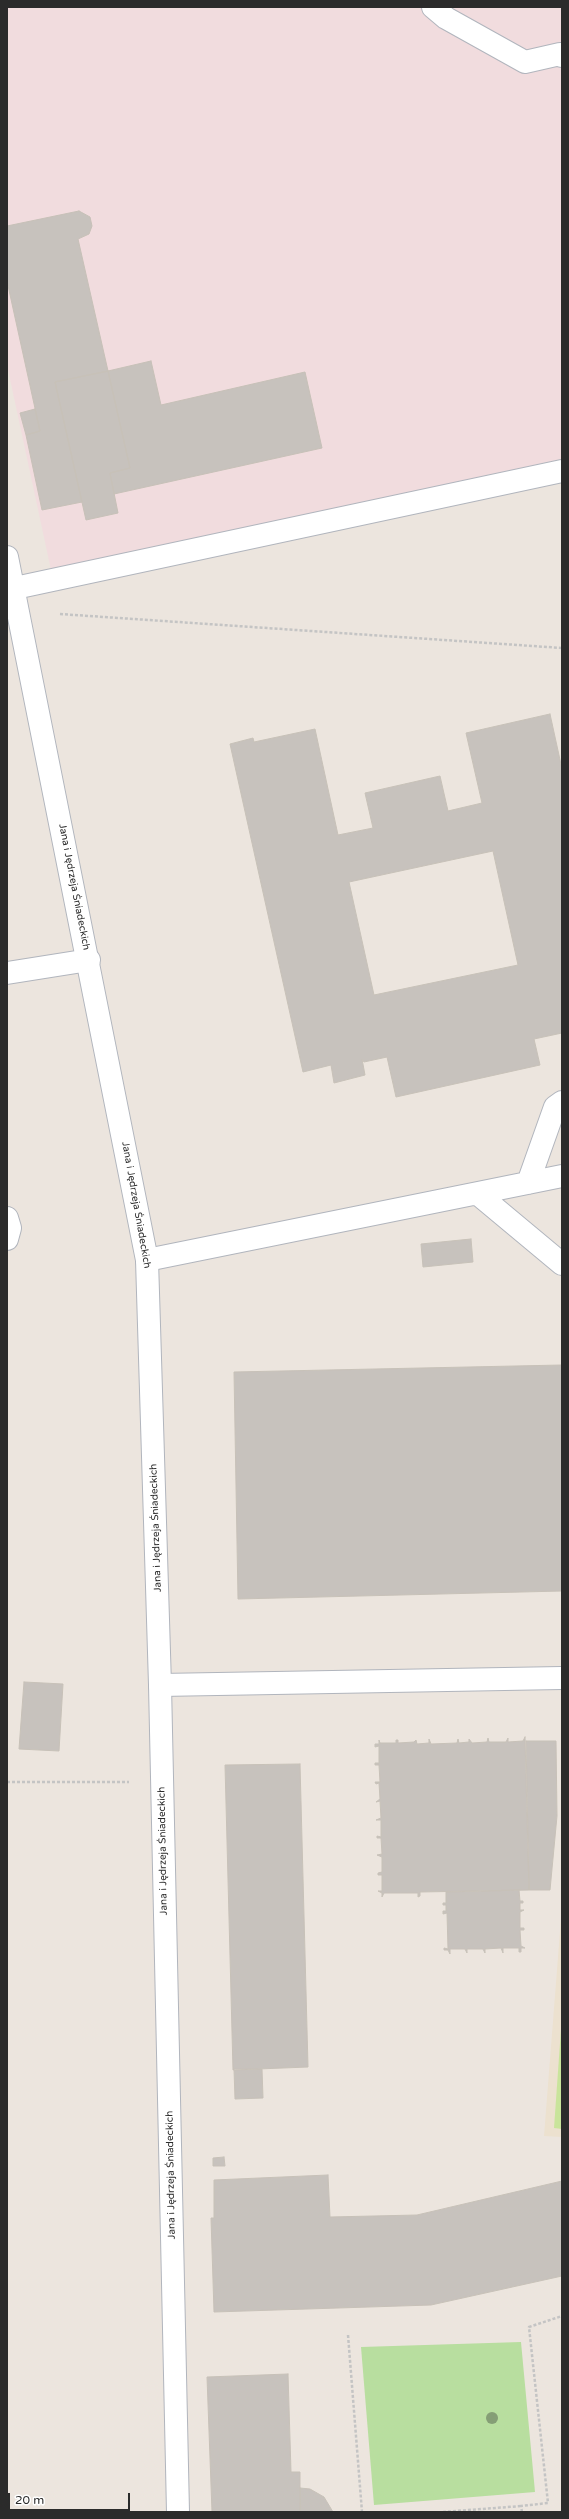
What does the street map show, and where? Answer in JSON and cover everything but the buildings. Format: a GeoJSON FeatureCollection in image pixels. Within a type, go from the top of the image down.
{"type":"FeatureCollection","features":[{"type":"Feature","properties":{"kind":"street"},"geometry":{"type":"LineString","coordinates":[[433,7],[446,18],[525,62],[560,54],[562,56]]}},
{"type":"Feature","properties":{"kind":"street"},"geometry":{"type":"LineString","coordinates":[[15,588],[562,471]]}},
{"type":"Feature","properties":{"kind":"street","name":"Jana i Jędrzeja Śniadeckich"},"geometry":{"type":"LineString","coordinates":[[7,557],[15,588],[148,1260],[160,1686],[178,2512]]}},
{"type":"Feature","properties":{"kind":"street"},"geometry":{"type":"LineString","coordinates":[[7,974],[89,960]]}},
{"type":"Feature","properties":{"kind":"street"},"geometry":{"type":"LineString","coordinates":[[528,1184],[555,1107],[562,1102]]}},
{"type":"Feature","properties":{"kind":"street"},"geometry":{"type":"LineString","coordinates":[[148,1260],[562,1176]]}},
{"type":"Feature","properties":{"kind":"street"},"geometry":{"type":"LineString","coordinates":[[478,1194],[562,1264]]}},
{"type":"Feature","properties":{"kind":"street"},"geometry":{"type":"LineString","coordinates":[[7,1218],[10,1228],[7,1238]]}},
{"type":"Feature","properties":{"kind":"street"},"geometry":{"type":"LineString","coordinates":[[160,1686],[562,1678]]}},
{"type":"Feature","properties":{"kind":"path"},"geometry":{"type":"LineString","coordinates":[[38,583],[50,613],[562,648]]}},
{"type":"Feature","properties":{"kind":"path"},"geometry":{"type":"LineString","coordinates":[[7,1782],[127,1782]]}},
{"type":"Feature","properties":{"kind":"path"},"geometry":{"type":"LineString","coordinates":[[443,2512],[548,2503],[529,2327],[562,2316]]}},
{"type":"Feature","properties":{"kind":"path"},"geometry":{"type":"LineString","coordinates":[[348,2335],[362,2512]]}},
{"type":"Feature","properties":{"kind":"path"},"geometry":{"type":"LineString","coordinates":[[521,2506],[522,2512]]}},
{"type":"Feature","properties":{"kind":"shaded area"},"geometry":{"type":"Polygon","coordinates":[[[7,7],[562,7],[562,459],[51,570],[7,365],[7,7]]]}},
{"type":"Feature","properties":{"kind":"shaded area"},"geometry":{"type":"Polygon","coordinates":[[[562,1906],[562,2137],[544,2136],[562,1906]]]}},
{"type":"Feature","properties":{"kind":"green space"},"geometry":{"type":"Polygon","coordinates":[[[562,2015],[562,2129],[554,2128],[562,2015]]]}},
{"type":"Feature","properties":{"kind":"green space"},"geometry":{"type":"Polygon","coordinates":[[[521,2342],[535,2492],[374,2505],[361,2347],[521,2342]]]}}]}
